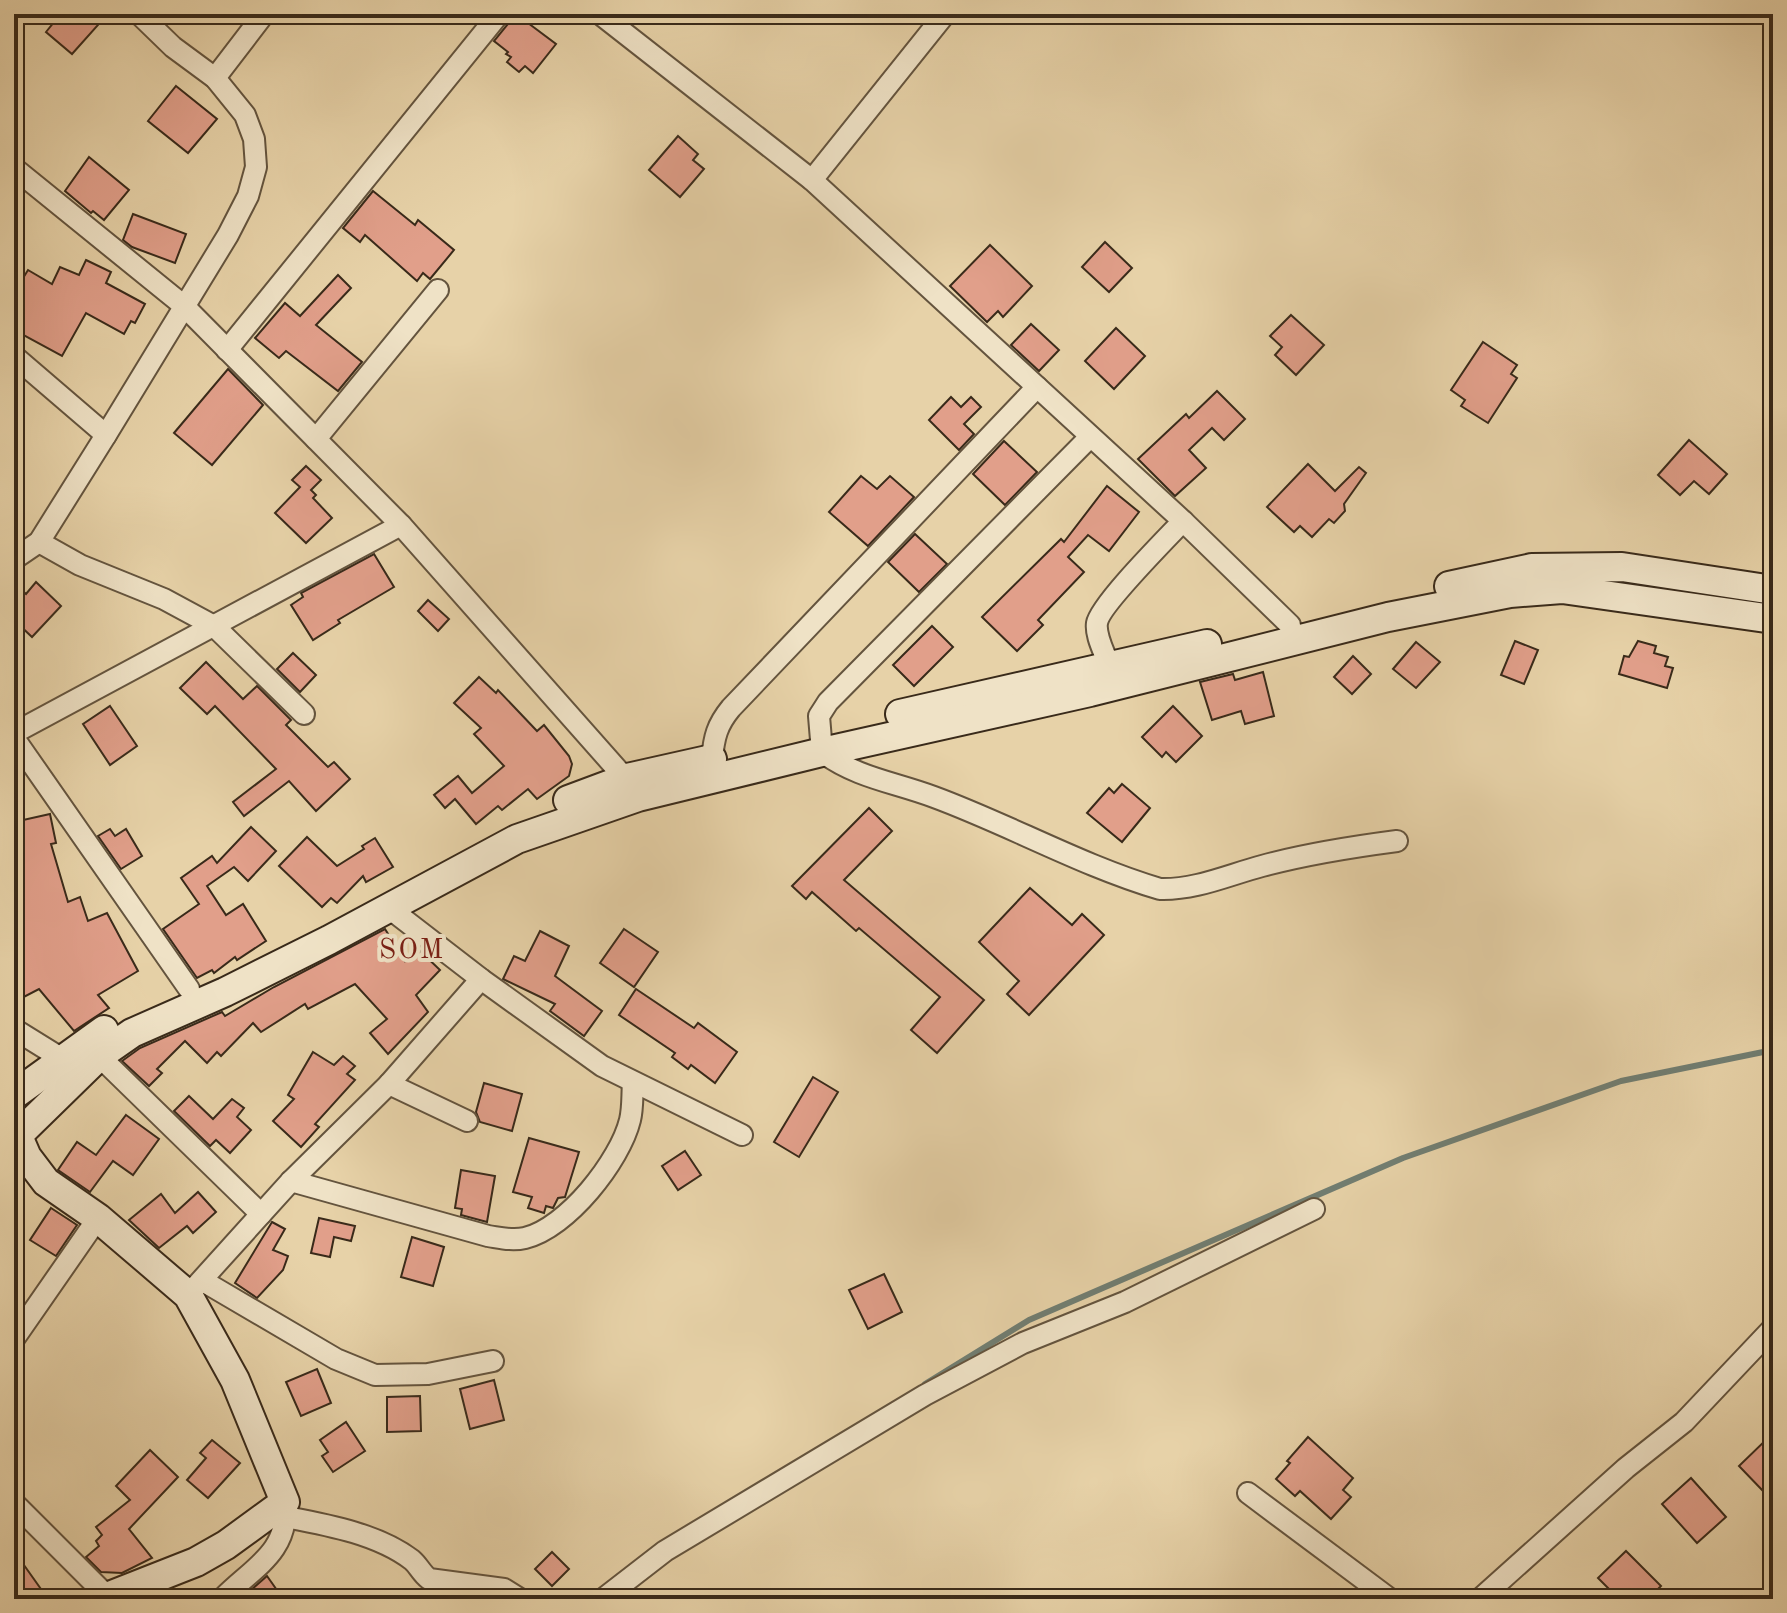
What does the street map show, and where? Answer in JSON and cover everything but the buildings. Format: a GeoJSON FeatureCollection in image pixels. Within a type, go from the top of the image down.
{"type":"FeatureCollection","features":[{"type":"Feature","properties":{"kind":"main road"},"geometry":{"type":"LineString","coordinates":[[14,1095],[119,1020],[270,952],[490,833],[712,759],[1090,692],[1388,617],[1622,567],[1773,590]]}},
{"type":"Feature","properties":{"kind":"main road"},"geometry":{"type":"LineString","coordinates":[[105,1598],[196,1562],[286,1510],[196,1288],[40,1176],[16,1134],[99,1056],[132,1033],[235,987],[517,839],[632,787],[820,742],[1109,666],[1500,574],[1561,578],[1773,619]]}},
{"type":"Feature","properties":{"kind":"street"},"geometry":{"type":"LineString","coordinates":[[14,559],[39,542],[106,435],[228,235],[248,196],[256,167],[254,139],[245,115],[215,78],[173,47],[139,14]]}},
{"type":"Feature","properties":{"kind":"street"},"geometry":{"type":"LineString","coordinates":[[215,78],[264,14]]}},
{"type":"Feature","properties":{"kind":"street"},"geometry":{"type":"LineString","coordinates":[[227,350],[499,14]]}},
{"type":"Feature","properties":{"kind":"street"},"geometry":{"type":"LineString","coordinates":[[600,14],[812,180],[1183,521],[1290,625]]}},
{"type":"Feature","properties":{"kind":"street"},"geometry":{"type":"LineString","coordinates":[[812,180],[945,14]]}},
{"type":"Feature","properties":{"kind":"street"},"geometry":{"type":"LineString","coordinates":[[14,168],[183,305],[401,525],[632,787]]}},
{"type":"Feature","properties":{"kind":"street"},"geometry":{"type":"LineString","coordinates":[[316,439],[438,290]]}},
{"type":"Feature","properties":{"kind":"street"},"geometry":{"type":"LineString","coordinates":[[14,356],[106,435]]}},
{"type":"Feature","properties":{"kind":"street"},"geometry":{"type":"LineString","coordinates":[[712,759],[714,735],[731,708],[1037,387]]}},
{"type":"Feature","properties":{"kind":"street"},"geometry":{"type":"LineString","coordinates":[[1090,437],[834,695],[822,709],[820,742],[854,772],[934,797],[1160,889],[1177,889],[1345,848],[1397,841]]}},
{"type":"Feature","properties":{"kind":"street"},"geometry":{"type":"LineString","coordinates":[[1109,666],[1098,632],[1098,619],[1183,521]]}},
{"type":"Feature","properties":{"kind":"street"},"geometry":{"type":"LineString","coordinates":[[189,989],[14,736],[401,525]]}},
{"type":"Feature","properties":{"kind":"street"},"geometry":{"type":"LineString","coordinates":[[39,542],[80,565],[164,599],[214,626],[304,714]]}},
{"type":"Feature","properties":{"kind":"street"},"geometry":{"type":"LineString","coordinates":[[389,908],[602,1066],[742,1135]]}},
{"type":"Feature","properties":{"kind":"street"},"geometry":{"type":"LineString","coordinates":[[481,979],[389,1084],[291,1181],[196,1288],[336,1359],[375,1375],[428,1374],[493,1361]]}},
{"type":"Feature","properties":{"kind":"street"},"geometry":{"type":"LineString","coordinates":[[14,1029],[64,1060]]}},
{"type":"Feature","properties":{"kind":"street"},"geometry":{"type":"LineString","coordinates":[[99,1056],[261,1214]]}},
{"type":"Feature","properties":{"kind":"street"},"geometry":{"type":"LineString","coordinates":[[291,1181],[488,1236],[512,1240],[529,1237],[546,1229],[575,1206],[612,1160],[622,1144],[630,1119],[633,1083]]}},
{"type":"Feature","properties":{"kind":"street"},"geometry":{"type":"LineString","coordinates":[[389,1084],[467,1121]]}},
{"type":"Feature","properties":{"kind":"street"},"geometry":{"type":"LineString","coordinates":[[603,1599],[665,1551],[925,1395],[1023,1343],[1125,1302],[1314,1209]]}},
{"type":"Feature","properties":{"kind":"street"},"geometry":{"type":"LineString","coordinates":[[14,1339],[98,1218]]}},
{"type":"Feature","properties":{"kind":"street"},"geometry":{"type":"LineString","coordinates":[[1480,1599],[1626,1468],[1691,1416],[1773,1328]]}},
{"type":"Feature","properties":{"kind":"street"},"geometry":{"type":"LineString","coordinates":[[1248,1493],[1390,1599]]}},
{"type":"Feature","properties":{"kind":"street"},"geometry":{"type":"LineString","coordinates":[[14,1503],[105,1598]]}},
{"type":"Feature","properties":{"kind":"street"},"geometry":{"type":"LineString","coordinates":[[222,1599],[282,1539],[286,1510],[375,1541],[415,1562],[429,1579],[495,1587],[520,1599]]}},
{"type":"Feature","properties":{"kind":"waterway"},"geometry":{"type":"LineString","coordinates":[[925,1384],[1029,1320],[1403,1158],[1621,1081],[1773,1050]]}},
{"type":"Feature","properties":{"kind":"district","name":"SOM"},"geometry":{"type":"Point","coordinates":[412,948]}}]}
